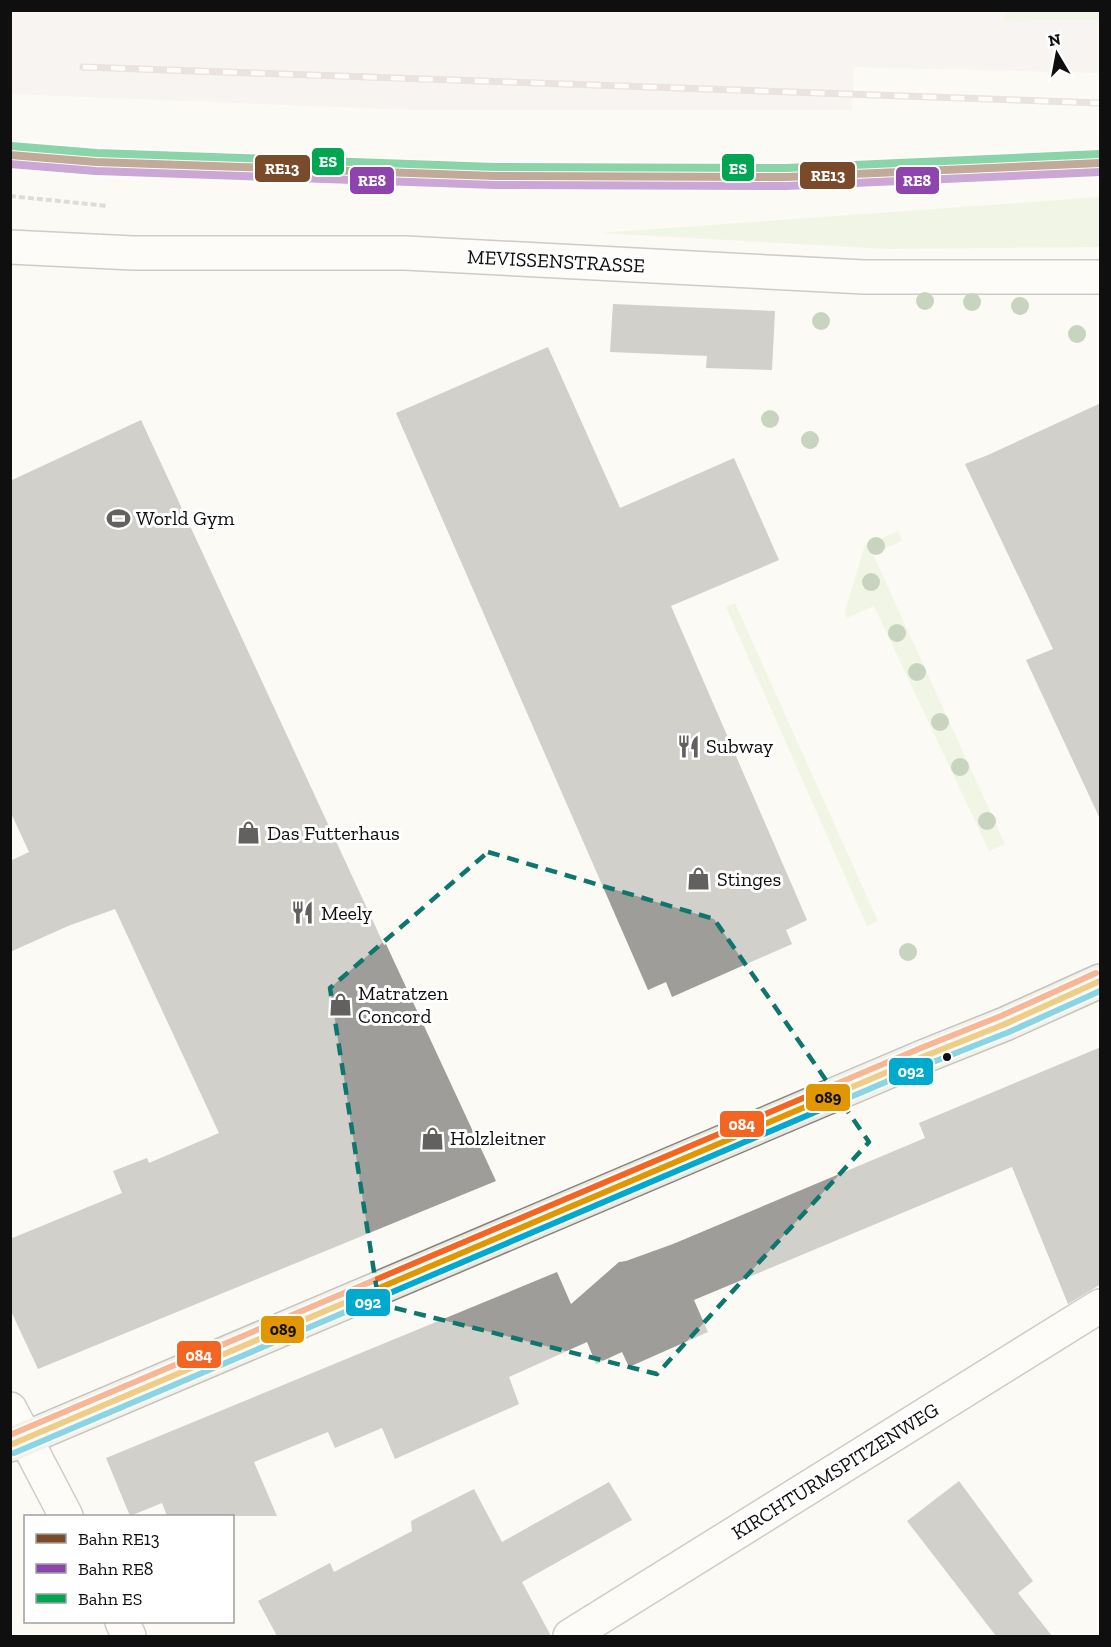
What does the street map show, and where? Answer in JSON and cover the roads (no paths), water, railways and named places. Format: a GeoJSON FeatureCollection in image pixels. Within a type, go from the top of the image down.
{"type":"FeatureCollection","features":[{"type":"Feature","properties":{"kind":"main road"},"geometry":{"type":"LineString","coordinates":[[17,1442],[914,1060],[1005,1024],[1101,981]]}},
{"type":"Feature","properties":{"kind":"street","name":"MEVISSENSTRASSE"},"geometry":{"type":"LineString","coordinates":[[10,247],[133,253],[405,254],[864,277],[1101,277]]}},
{"type":"Feature","properties":{"kind":"street","name":"KIRCHTURMSPITZENWEG"},"geometry":{"type":"LineString","coordinates":[[570,1636],[1101,1306]]}},
{"type":"Feature","properties":{"kind":"street"},"geometry":{"type":"LineString","coordinates":[[10,1409],[17,1442],[65,1515]]}},
{"type":"Feature","properties":{"kind":"railway"},"geometry":{"type":"LineString","coordinates":[[83,67],[1100,103]]}},
{"type":"Feature","properties":{"kind":"rail line","name":"ES"},"geometry":{"type":"LineString","coordinates":[[11,146],[97,153],[495,167],[786,168],[1100,154]]}},
{"type":"Feature","properties":{"kind":"rail line","name":"RE13"},"geometry":{"type":"LineString","coordinates":[[10,155],[96,162],[495,176],[786,177],[1100,163]]}},
{"type":"Feature","properties":{"kind":"rail line","name":"RE8"},"geometry":{"type":"LineString","coordinates":[[10,164],[96,171],[495,185],[786,186],[1100,172]]}},
{"type":"Feature","properties":{"kind":"place","name":"World Gym"},"geometry":{"type":"Point","coordinates":[118,518]}},
{"type":"Feature","properties":{"kind":"place","name":"Subway"},"geometry":{"type":"Point","coordinates":[688,746]}},
{"type":"Feature","properties":{"kind":"place","name":"Das Futterhaus"},"geometry":{"type":"Point","coordinates":[249,833]}},
{"type":"Feature","properties":{"kind":"place","name":"Stinges"},"geometry":{"type":"Point","coordinates":[699,879]}},
{"type":"Feature","properties":{"kind":"place","name":"Meely"},"geometry":{"type":"Point","coordinates":[303,913]}},
{"type":"Feature","properties":{"kind":"place","name":"Matratzen Concord"},"geometry":{"type":"Point","coordinates":[340,1004]}},
{"type":"Feature","properties":{"kind":"place","name":"Holzleitner"},"geometry":{"type":"Point","coordinates":[432,1138]}}]}
